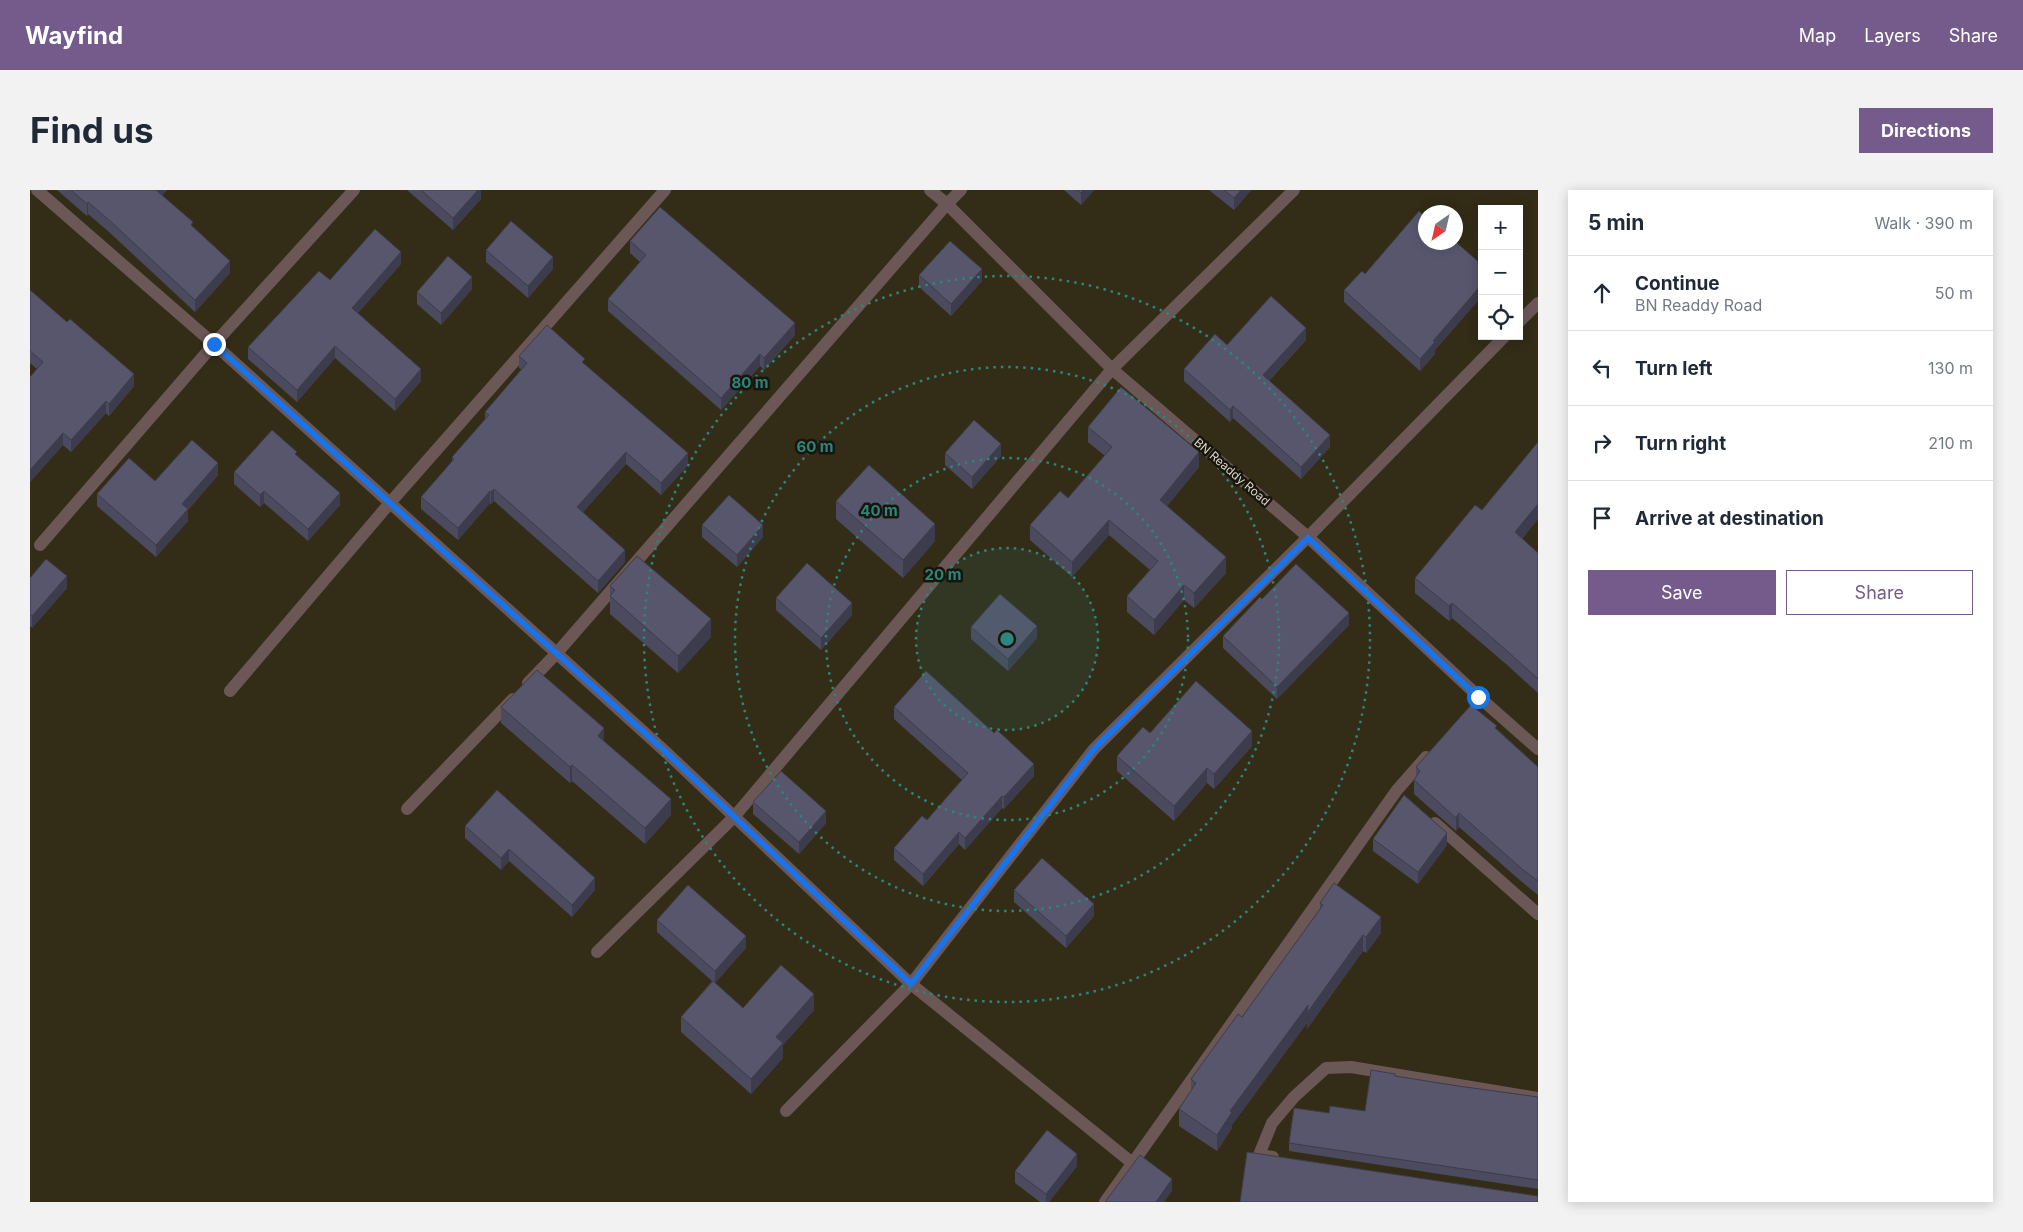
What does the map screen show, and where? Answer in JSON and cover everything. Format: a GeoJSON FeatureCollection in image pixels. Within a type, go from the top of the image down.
{"type":"FeatureCollection","features":[{"type":"Feature","properties":{"kind":"street"},"geometry":{"type":"LineString","coordinates":[[30,196],[37,190],[214,344],[667,753],[911,984],[1132,1162]]}},
{"type":"Feature","properties":{"kind":"street"},"geometry":{"type":"LineString","coordinates":[[40,545],[214,344],[354,190]]}},
{"type":"Feature","properties":{"kind":"street"},"geometry":{"type":"LineString","coordinates":[[230,691],[389,504],[665,190]]}},
{"type":"Feature","properties":{"kind":"street","name":"BN Readdy Road"},"geometry":{"type":"LineString","coordinates":[[930,190],[947,204],[1112,368],[1308,538],[1475,700],[1538,749]]}},
{"type":"Feature","properties":{"kind":"street"},"geometry":{"type":"LineString","coordinates":[[407,809],[556,654],[961,190]]}},
{"type":"Feature","properties":{"kind":"street"},"geometry":{"type":"LineString","coordinates":[[598,952],[734,817],[1112,368],[1294,190]]}},
{"type":"Feature","properties":{"kind":"street"},"geometry":{"type":"LineString","coordinates":[[1523,318],[1538,303]]}},
{"type":"Feature","properties":{"kind":"street"},"geometry":{"type":"LineString","coordinates":[[786,1111],[911,984],[1094,749],[1308,538],[1501,340]]}},
{"type":"Feature","properties":{"kind":"street"},"geometry":{"type":"LineString","coordinates":[[1105,1202],[1132,1162],[1435,747]]}},
{"type":"Feature","properties":{"kind":"street"},"geometry":{"type":"LineString","coordinates":[[1426,815],[1538,914]]}},
{"type":"Feature","properties":{"kind":"street"},"geometry":{"type":"LineString","coordinates":[[1288,1160],[1259,1155],[1272,1123],[1294,1098],[1326,1068],[1351,1068],[1538,1098]]}},
{"type":"Feature","properties":{"kind":"building"},"geometry":{"type":"Polygon","coordinates":[[[71,190],[156,190],[193,222],[191,225],[230,261],[195,300],[109,220],[71,190]]]}},
{"type":"Feature","properties":{"kind":"building"},"geometry":{"type":"Polygon","coordinates":[[[421,190],[478,190],[453,218],[421,190]]]}},
{"type":"Feature","properties":{"kind":"building"},"geometry":{"type":"Polygon","coordinates":[[[1224,190],[1241,190],[1234,198],[1224,190]]]}},
{"type":"Feature","properties":{"kind":"building"},"geometry":{"type":"Polygon","coordinates":[[[660,207],[795,323],[764,358],[760,354],[721,398],[608,299],[646,255],[630,241],[660,207]]]}},
{"type":"Feature","properties":{"kind":"building"},"geometry":{"type":"Polygon","coordinates":[[[1418,212],[1418,250],[1463,250],[1463,248],[1478,261],[1478,289],[1420,359],[1344,290],[1362,271],[1365,274],[1418,212]]]}},
{"type":"Feature","properties":{"kind":"building"},"geometry":{"type":"Polygon","coordinates":[[[511,221],[553,257],[528,286],[486,250],[511,221]]]}},
{"type":"Feature","properties":{"kind":"building"},"geometry":{"type":"Polygon","coordinates":[[[375,229],[401,252],[352,308],[421,369],[395,399],[335,346],[297,390],[248,347],[319,271],[330,280],[375,229]]]}},
{"type":"Feature","properties":{"kind":"building"},"geometry":{"type":"Polygon","coordinates":[[[950,241],[982,269],[951,304],[919,275],[950,241]]]}},
{"type":"Feature","properties":{"kind":"building"},"geometry":{"type":"Polygon","coordinates":[[[448,256],[472,277],[441,313],[417,292],[448,256]]]}},
{"type":"Feature","properties":{"kind":"building"},"geometry":{"type":"Polygon","coordinates":[[[30,290],[67,322],[70,319],[134,374],[109,404],[106,401],[71,440],[63,433],[30,470],[30,377],[43,362],[30,351],[30,290]]]}},
{"type":"Feature","properties":{"kind":"building"},"geometry":{"type":"Polygon","coordinates":[[[1271,296],[1306,328],[1263,375],[1330,435],[1301,467],[1233,406],[1230,410],[1184,369],[1215,334],[1227,345],[1271,296]]]}},
{"type":"Feature","properties":{"kind":"building"},"geometry":{"type":"Polygon","coordinates":[[[547,325],[585,359],[582,362],[688,453],[661,483],[626,452],[577,507],[625,550],[598,581],[494,489],[490,491],[458,528],[421,497],[454,459],[452,457],[489,415],[485,412],[527,363],[519,356],[547,325]]]}},
{"type":"Feature","properties":{"kind":"building"},"geometry":{"type":"Polygon","coordinates":[[[1121,387],[1199,452],[1160,500],[1226,557],[1194,593],[1184,585],[1154,620],[1127,596],[1158,561],[1109,520],[1072,562],[1030,525],[1060,491],[1068,498],[1112,447],[1088,427],[1121,387]]]}},
{"type":"Feature","properties":{"kind":"building"},"geometry":{"type":"Polygon","coordinates":[[[974,420],[1001,444],[972,477],[945,453],[974,420]]]}},
{"type":"Feature","properties":{"kind":"building"},"geometry":{"type":"Polygon","coordinates":[[[272,430],[297,452],[295,454],[340,493],[308,529],[264,491],[260,495],[234,472],[272,430]]]}},
{"type":"Feature","properties":{"kind":"building"},"geometry":{"type":"Polygon","coordinates":[[[192,440],[218,463],[182,504],[188,509],[156,545],[97,494],[129,458],[155,481],[192,440]]]}},
{"type":"Feature","properties":{"kind":"building"},"geometry":{"type":"Polygon","coordinates":[[[1538,442],[1538,504],[1515,532],[1538,553],[1538,679],[1452,603],[1449,606],[1415,578],[1475,505],[1482,510],[1538,442]]]}},
{"type":"Feature","properties":{"kind":"building"},"geometry":{"type":"Polygon","coordinates":[[[869,465],[935,524],[903,560],[836,501],[869,465]]]}},
{"type":"Feature","properties":{"kind":"building"},"geometry":{"type":"Polygon","coordinates":[[[729,495],[763,525],[737,555],[702,525],[729,495]]]}},
{"type":"Feature","properties":{"kind":"building"},"geometry":{"type":"Polygon","coordinates":[[[637,556],[711,619],[678,656],[610,596],[615,590],[610,586],[637,556]]]}},
{"type":"Feature","properties":{"kind":"building"},"geometry":{"type":"Polygon","coordinates":[[[46,559],[67,576],[32,616],[30,614],[30,578],[46,559]]]}},
{"type":"Feature","properties":{"kind":"building"},"geometry":{"type":"Polygon","coordinates":[[[807,563],[852,603],[821,638],[776,598],[807,563]]]}},
{"type":"Feature","properties":{"kind":"building"},"geometry":{"type":"Polygon","coordinates":[[[1296,564],[1349,613],[1277,687],[1223,636],[1260,597],[1262,599],[1296,564]]]}},
{"type":"Feature","properties":{"kind":"building"},"geometry":{"type":"Polygon","coordinates":[[[1000,594],[1037,626],[1008,659],[971,627],[1000,594]]]}},
{"type":"Feature","properties":{"kind":"building"},"geometry":{"type":"Polygon","coordinates":[[[537,670],[604,728],[598,736],[671,799],[645,828],[572,765],[570,767],[501,707],[537,670]]]}},
{"type":"Feature","properties":{"kind":"building"},"geometry":{"type":"Polygon","coordinates":[[[926,671],[994,733],[997,730],[1034,764],[1004,797],[1002,796],[965,838],[959,832],[923,874],[894,848],[922,816],[927,820],[968,773],[894,707],[926,671]]]}},
{"type":"Feature","properties":{"kind":"building"},"geometry":{"type":"Polygon","coordinates":[[[1196,681],[1252,731],[1214,774],[1207,768],[1174,806],[1117,756],[1143,727],[1150,733],[1196,681]]]}},
{"type":"Feature","properties":{"kind":"building"},"geometry":{"type":"Polygon","coordinates":[[[1471,705],[1497,726],[1495,728],[1538,767],[1538,881],[1459,813],[1456,818],[1414,780],[1420,771],[1416,767],[1471,705]]]}},
{"type":"Feature","properties":{"kind":"building"},"geometry":{"type":"Polygon","coordinates":[[[781,771],[826,811],[799,842],[753,802],[781,771]]]}},
{"type":"Feature","properties":{"kind":"building"},"geometry":{"type":"Polygon","coordinates":[[[497,790],[595,878],[572,905],[509,849],[501,858],[465,826],[497,790]]]}},
{"type":"Feature","properties":{"kind":"building"},"geometry":{"type":"Polygon","coordinates":[[[1404,795],[1447,833],[1418,872],[1373,839],[1404,795]]]}},
{"type":"Feature","properties":{"kind":"building"},"geometry":{"type":"Polygon","coordinates":[[[1042,858],[1094,904],[1066,936],[1014,890],[1042,858]]]}},
{"type":"Feature","properties":{"kind":"building"},"geometry":{"type":"Polygon","coordinates":[[[1334,883],[1381,917],[1366,937],[1363,935],[1307,1013],[1308,1005],[1230,1111],[1232,1112],[1217,1135],[1179,1109],[1196,1083],[1191,1079],[1238,1014],[1242,1017],[1323,905],[1320,903],[1334,883]]]}},
{"type":"Feature","properties":{"kind":"building"},"geometry":{"type":"Polygon","coordinates":[[[688,885],[746,936],[715,971],[657,920],[688,885]]]}},
{"type":"Feature","properties":{"kind":"building"},"geometry":{"type":"Polygon","coordinates":[[[781,965],[814,994],[776,1037],[783,1043],[751,1079],[681,1017],[713,981],[743,1008],[781,965]]]}},
{"type":"Feature","properties":{"kind":"building"},"geometry":{"type":"Polygon","coordinates":[[[1371,1070],[1395,1074],[1395,1076],[1538,1097],[1538,1180],[1289,1143],[1294,1108],[1329,1113],[1330,1106],[1365,1111],[1371,1070]]]}},
{"type":"Feature","properties":{"kind":"building"},"geometry":{"type":"Polygon","coordinates":[[[1047,1130],[1077,1154],[1046,1194],[1015,1171],[1047,1130]]]}},
{"type":"Feature","properties":{"kind":"building"},"geometry":{"type":"Polygon","coordinates":[[[1247,1152],[1538,1196],[1538,1202],[1240,1202],[1247,1152]]]}},
{"type":"Feature","properties":{"kind":"building"},"geometry":{"type":"Polygon","coordinates":[[[1140,1155],[1172,1179],[1156,1202],[1105,1202],[1140,1155]]]}},
{"type":"Feature","properties":{"kind":"route"},"geometry":{"type":"LineString","coordinates":[[214,344],[667,753],[911,984],[1094,749],[1308,538],[1478,697]]}}]}
